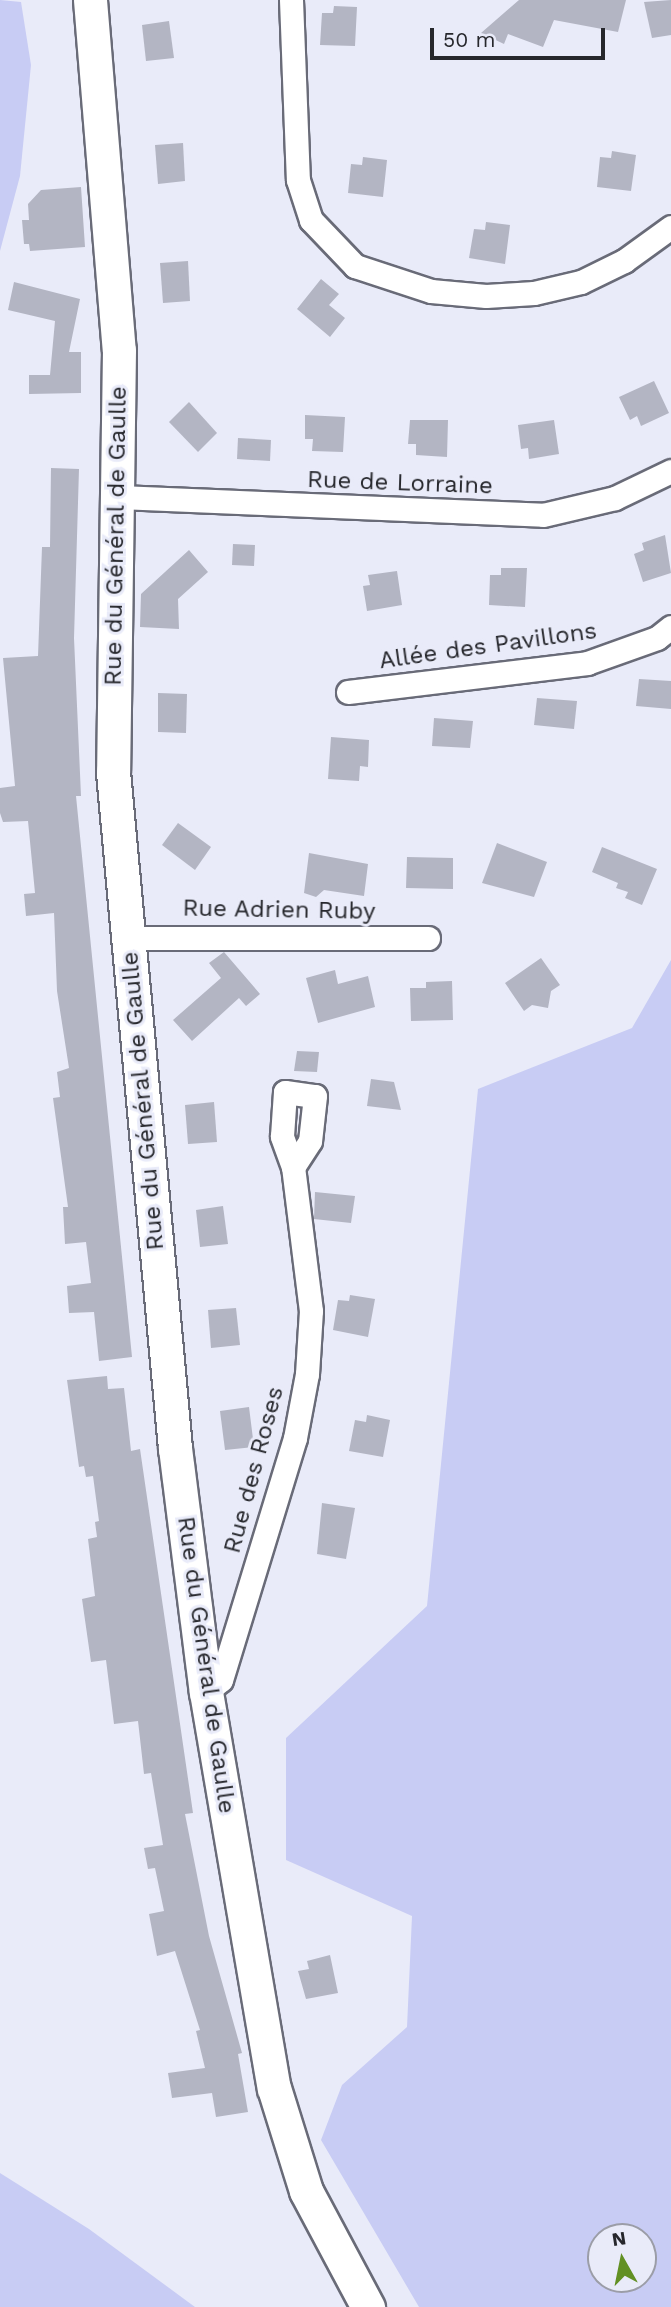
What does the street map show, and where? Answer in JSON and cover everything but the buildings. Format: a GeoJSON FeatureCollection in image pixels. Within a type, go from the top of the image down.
{"type":"FeatureCollection","features":[{"type":"Feature","properties":{"kind":"main road","name":"Rue du Général de Gaulle"},"geometry":{"type":"LineString","coordinates":[[90,0],[119,350],[119,497],[112,645],[113,772],[175,1448],[206,1692],[274,2088],[306,2191],[368,2307]]}},
{"type":"Feature","properties":{"kind":"street"},"geometry":{"type":"LineString","coordinates":[[291,0],[298,180],[311,220],[355,266],[431,291],[486,296],[534,293],[581,282],[624,261],[671,227]]}},
{"type":"Feature","properties":{"kind":"street","name":"Rue de Lorraine"},"geometry":{"type":"LineString","coordinates":[[119,497],[543,515],[615,498],[671,471]]}},
{"type":"Feature","properties":{"kind":"street","name":"Allée des Pavillons"},"geometry":{"type":"LineString","coordinates":[[348,692],[587,663],[657,638],[671,628]]}},
{"type":"Feature","properties":{"kind":"street","name":"Rue Adrien Ruby"},"geometry":{"type":"LineString","coordinates":[[129,938],[428,938]]}},
{"type":"Feature","properties":{"kind":"street","name":"Rue des Roses"},"geometry":{"type":"LineString","coordinates":[[206,1692],[221,1680],[295,1438],[307,1374],[311,1311],[293,1167]]}},
{"type":"Feature","properties":{"kind":"shaded area"},"geometry":{"type":"Polygon","coordinates":[[[0,0],[21,2],[31,65],[20,176],[0,251],[0,0]]]}},
{"type":"Feature","properties":{"kind":"shaded area"},"geometry":{"type":"Polygon","coordinates":[[[671,960],[671,2307],[419,2307],[321,2140],[342,2085],[407,2027],[412,1916],[286,1860],[286,1738],[427,1606],[478,1089],[632,1028],[671,960]]]}},
{"type":"Feature","properties":{"kind":"shaded area"},"geometry":{"type":"Polygon","coordinates":[[[0,2173],[89,2229],[195,2307],[0,2307],[0,2173]]]}}]}
